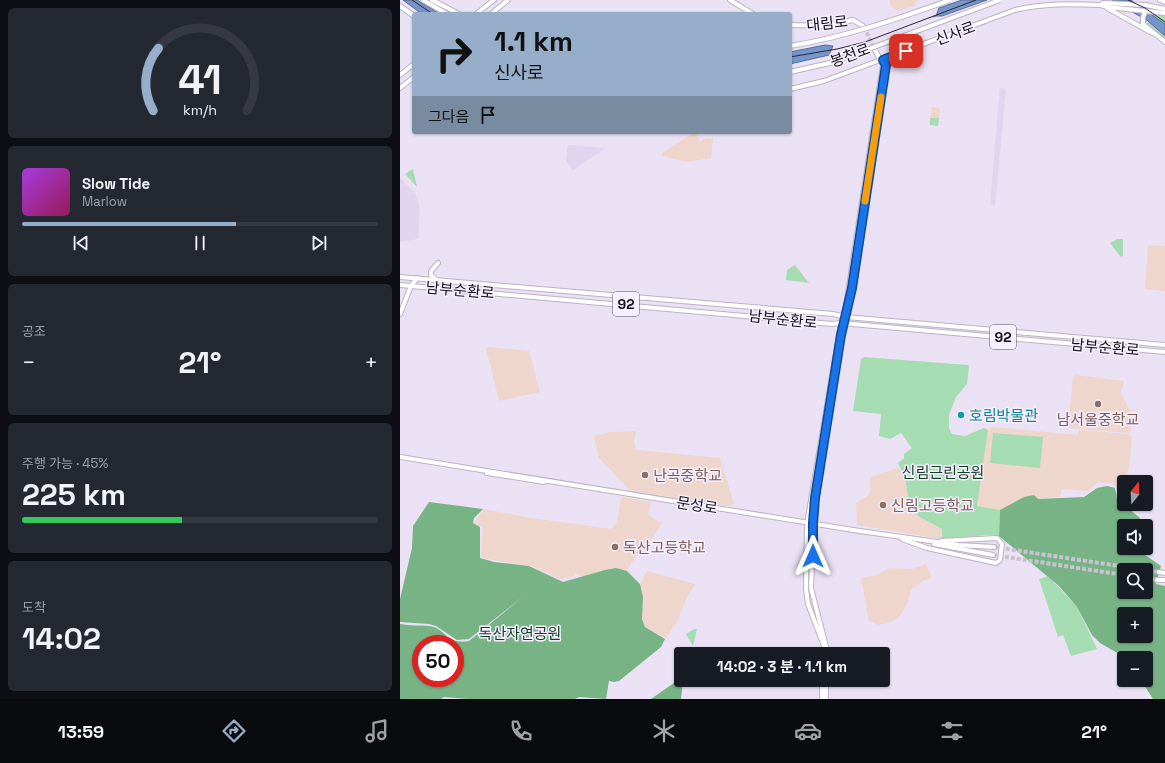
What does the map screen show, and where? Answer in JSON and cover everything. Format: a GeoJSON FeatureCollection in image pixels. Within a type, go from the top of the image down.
{"type":"FeatureCollection","features":[{"type":"Feature","properties":{"kind":"main road"},"geometry":{"type":"LineString","coordinates":[[423,0],[444,12]]}},
{"type":"Feature","properties":{"kind":"main road"},"geometry":{"type":"LineString","coordinates":[[432,0],[455,12]]}},
{"type":"Feature","properties":{"kind":"main road"},"geometry":{"type":"LineString","coordinates":[[479,12],[494,0]]}},
{"type":"Feature","properties":{"kind":"main road"},"geometry":{"type":"LineString","coordinates":[[493,12],[508,0]]}},
{"type":"Feature","properties":{"kind":"main road"},"geometry":{"type":"LineString","coordinates":[[730,0],[750,12]]}},
{"type":"Feature","properties":{"kind":"main road","name":"봉천로"},"geometry":{"type":"LineString","coordinates":[[792,46],[845,35],[950,0]]}},
{"type":"Feature","properties":{"kind":"main road","name":"봉천로"},"geometry":{"type":"LineString","coordinates":[[792,72],[834,62],[1000,0]]}},
{"type":"Feature","properties":{"kind":"main road"},"geometry":{"type":"LineString","coordinates":[[1160,0],[1165,2]]}},
{"type":"Feature","properties":{"kind":"main road","name":"신사로"},"geometry":{"type":"LineString","coordinates":[[792,88],[824,81],[1023,8],[1053,4],[1102,4],[1146,5],[1165,9]]}},
{"type":"Feature","properties":{"kind":"main road","name":"신사로"},"geometry":{"type":"LineString","coordinates":[[1102,4],[1110,8],[1146,10],[1165,13]]}},
{"type":"Feature","properties":{"kind":"main road"},"geometry":{"type":"LineString","coordinates":[[400,6],[412,15]]}},
{"type":"Feature","properties":{"kind":"main road"},"geometry":{"type":"LineString","coordinates":[[1110,8],[1165,42]]}},
{"type":"Feature","properties":{"kind":"main road"},"geometry":{"type":"LineString","coordinates":[[1146,10],[1142,19],[1143,24],[1152,33]]}},
{"type":"Feature","properties":{"kind":"main road","name":"대림로"},"geometry":{"type":"LineString","coordinates":[[792,25],[824,26],[853,20],[863,26]]}},
{"type":"Feature","properties":{"kind":"main road"},"geometry":{"type":"LineString","coordinates":[[824,647],[808,604],[806,590],[807,523],[842,324],[852,288],[886,65],[875,50]]}},
{"type":"Feature","properties":{"kind":"main road"},"geometry":{"type":"LineString","coordinates":[[400,75],[412,66]]}},
{"type":"Feature","properties":{"kind":"main road"},"geometry":{"type":"LineString","coordinates":[[400,88],[412,79]]}},
{"type":"Feature","properties":{"kind":"main road"},"geometry":{"type":"LineString","coordinates":[[438,264],[430,271],[432,278],[438,280]]}},
{"type":"Feature","properties":{"kind":"main road","name":"남부순환로"},"geometry":{"type":"LineString","coordinates":[[400,277],[414,282],[809,322],[1165,352]]}},
{"type":"Feature","properties":{"kind":"main road","name":"남부순환로"},"geometry":{"type":"LineString","coordinates":[[400,284],[438,280],[833,314],[1165,345]]}},
{"type":"Feature","properties":{"kind":"main road"},"geometry":{"type":"LineString","coordinates":[[400,314],[414,282]]}},
{"type":"Feature","properties":{"kind":"main road"},"geometry":{"type":"LineString","coordinates":[[826,647],[811,588],[813,523],[815,498],[842,324]]}},
{"type":"Feature","properties":{"kind":"main road","name":"문성로"},"geometry":{"type":"LineString","coordinates":[[400,458],[807,523],[932,541],[994,547]]}},
{"type":"Feature","properties":{"kind":"main road","name":"문성로"},"geometry":{"type":"LineString","coordinates":[[813,523],[993,555]]}},
{"type":"Feature","properties":{"kind":"main road"},"geometry":{"type":"LineString","coordinates":[[902,539],[927,548],[996,563],[1000,560],[1002,544],[997,538],[932,541]]}},
{"type":"Feature","properties":{"kind":"main road"},"geometry":{"type":"LineString","coordinates":[[1159,572],[1165,573]]}},
{"type":"Feature","properties":{"kind":"main road"},"geometry":{"type":"LineString","coordinates":[[1157,580],[1165,580]]}},
{"type":"Feature","properties":{"kind":"main road"},"geometry":{"type":"LineString","coordinates":[[822,687],[822,699]]}},
{"type":"Feature","properties":{"kind":"main road"},"geometry":{"type":"LineString","coordinates":[[826,687],[826,699]]}},
{"type":"Feature","properties":{"kind":"shaded area"},"geometry":{"type":"Polygon","coordinates":[[[890,0],[921,0],[915,1],[916,5],[898,11],[890,6],[890,0]]]}},
{"type":"Feature","properties":{"kind":"shaded area"},"geometry":{"type":"Polygon","coordinates":[[[1000,88],[1006,89],[995,206],[990,205],[1000,88]]]}},
{"type":"Feature","properties":{"kind":"shaded area"},"geometry":{"type":"Polygon","coordinates":[[[932,107],[940,108],[939,118],[930,118],[932,107]]]}},
{"type":"Feature","properties":{"kind":"shaded area"},"geometry":{"type":"Polygon","coordinates":[[[692,134],[696,134],[700,141],[707,138],[713,139],[711,158],[687,162],[662,156],[662,153],[692,134]]]}},
{"type":"Feature","properties":{"kind":"shaded area"},"geometry":{"type":"Polygon","coordinates":[[[568,145],[606,148],[573,170],[566,161],[568,145]]]}},
{"type":"Feature","properties":{"kind":"shaded area"},"geometry":{"type":"Polygon","coordinates":[[[400,178],[416,194],[420,209],[418,239],[400,242],[400,178]]]}},
{"type":"Feature","properties":{"kind":"shaded area"},"geometry":{"type":"Polygon","coordinates":[[[1148,245],[1165,246],[1165,291],[1145,289],[1148,245]]]}},
{"type":"Feature","properties":{"kind":"shaded area"},"geometry":{"type":"Polygon","coordinates":[[[486,348],[529,351],[540,392],[499,401],[486,348]]]}},
{"type":"Feature","properties":{"kind":"shaded area","name":"남서울중학교"},"geometry":{"type":"Polygon","coordinates":[[[1075,375],[1124,381],[1121,393],[1132,414],[1130,424],[1131,431],[1129,433],[1068,428],[1073,377],[1075,375]]]}},
{"type":"Feature","properties":{"kind":"shaded area"},"geometry":{"type":"Polygon","coordinates":[[[992,427],[1078,435],[1079,430],[1129,434],[1132,437],[1129,468],[1127,475],[1117,475],[1117,488],[1113,484],[1098,482],[1088,491],[1062,489],[1060,497],[1038,499],[1024,497],[1000,510],[977,506],[988,430],[992,427]]]}},
{"type":"Feature","properties":{"kind":"shaded area"},"geometry":{"type":"Polygon","coordinates":[[[636,431],[634,442],[636,450],[720,458],[734,504],[731,506],[631,491],[599,458],[594,436],[611,432],[636,431]]]}},
{"type":"Feature","properties":{"kind":"shaded area","name":"신림고등학교"},"geometry":{"type":"Polygon","coordinates":[[[899,468],[905,478],[910,507],[918,516],[943,529],[942,539],[857,525],[856,503],[870,494],[870,477],[899,468]]]}},
{"type":"Feature","properties":{"kind":"shaded area"},"geometry":{"type":"Polygon","coordinates":[[[622,497],[651,502],[648,515],[662,523],[650,542],[634,559],[621,580],[608,593],[575,573],[574,577],[560,579],[534,567],[483,558],[481,554],[483,527],[474,523],[484,509],[531,518],[611,529],[617,523],[622,497]]]}},
{"type":"Feature","properties":{"kind":"shaded area"},"geometry":{"type":"Polygon","coordinates":[[[926,564],[932,578],[922,581],[911,590],[908,602],[900,616],[894,621],[879,625],[869,621],[861,578],[876,575],[890,568],[912,569],[926,564]]]}},
{"type":"Feature","properties":{"kind":"shaded area"},"geometry":{"type":"Polygon","coordinates":[[[647,571],[695,584],[687,597],[678,620],[666,638],[645,627],[642,619],[643,597],[640,584],[647,571]]]}},
{"type":"Feature","properties":{"kind":"green space"},"geometry":{"type":"Polygon","coordinates":[[[1159,9],[1165,11],[1165,42],[1143,28],[1159,9]]]}},
{"type":"Feature","properties":{"kind":"green space"},"geometry":{"type":"Polygon","coordinates":[[[930,118],[939,118],[938,126],[930,125],[930,118]]]}},
{"type":"Feature","properties":{"kind":"green space"},"geometry":{"type":"Polygon","coordinates":[[[413,169],[417,187],[405,174],[413,169]]]}},
{"type":"Feature","properties":{"kind":"green space"},"geometry":{"type":"Polygon","coordinates":[[[1117,239],[1123,239],[1123,256],[1121,257],[1110,243],[1117,239]]]}},
{"type":"Feature","properties":{"kind":"green space"},"geometry":{"type":"Polygon","coordinates":[[[795,265],[809,283],[786,280],[787,270],[795,265]]]}},
{"type":"Feature","properties":{"kind":"green space","name":"신림근린공원"},"geometry":{"type":"Polygon","coordinates":[[[864,357],[969,366],[967,384],[956,397],[949,415],[949,428],[952,434],[965,436],[984,428],[988,430],[977,506],[1000,510],[999,536],[987,535],[942,539],[942,529],[918,516],[910,507],[905,478],[898,463],[904,458],[904,454],[912,448],[901,433],[890,439],[879,436],[881,414],[853,411],[861,359],[864,357]]]}},
{"type":"Feature","properties":{"kind":"green space"},"geometry":{"type":"Polygon","coordinates":[[[993,433],[1043,437],[1040,468],[990,463],[993,433]]]}},
{"type":"Feature","properties":{"kind":"green space"},"geometry":{"type":"Polygon","coordinates":[[[1107,486],[1115,488],[1117,511],[1132,511],[1140,518],[1117,519],[1117,555],[1145,555],[1161,566],[1156,584],[1165,586],[1165,699],[1153,699],[1145,687],[1153,687],[1153,651],[1117,651],[1117,653],[1100,643],[1092,635],[1077,607],[1059,586],[999,536],[1000,510],[1024,497],[1034,495],[1038,499],[1084,497],[1097,488],[1107,486]]]}},
{"type":"Feature","properties":{"kind":"green space","name":"독산자연공원"},"geometry":{"type":"Polygon","coordinates":[[[429,502],[483,509],[474,518],[473,523],[480,527],[480,558],[494,562],[529,566],[563,582],[616,568],[627,571],[640,584],[643,597],[642,619],[645,627],[665,639],[661,647],[619,681],[609,681],[606,699],[579,697],[575,699],[467,699],[444,697],[441,699],[400,699],[400,624],[435,627],[445,635],[412,635],[412,687],[464,687],[464,642],[469,641],[524,596],[469,639],[464,639],[464,635],[450,635],[436,626],[429,624],[400,622],[400,599],[412,548],[413,526],[429,502]]]}},
{"type":"Feature","properties":{"kind":"green space"},"geometry":{"type":"Polygon","coordinates":[[[1048,576],[1077,607],[1097,649],[1071,656],[1063,635],[1058,637],[1039,579],[1048,576]]]}},
{"type":"Feature","properties":{"kind":"green space"},"geometry":{"type":"Polygon","coordinates":[[[694,629],[697,629],[693,646],[686,634],[694,629]]]}},
{"type":"Feature","properties":{"kind":"green space"},"geometry":{"type":"Polygon","coordinates":[[[674,683],[674,687],[682,687],[681,699],[651,699],[674,683]]]}},
{"type":"Feature","properties":{"kind":"water"},"geometry":{"type":"Polygon","coordinates":[[[403,0],[417,0],[437,12],[419,12],[403,0]]]}},
{"type":"Feature","properties":{"kind":"water"},"geometry":{"type":"Polygon","coordinates":[[[962,0],[987,0],[942,16],[936,16],[939,8],[962,0]]]}},
{"type":"Feature","properties":{"kind":"water"},"geometry":{"type":"Polygon","coordinates":[[[1112,0],[1131,0],[1165,24],[1165,36],[1148,21],[1112,0]]]}},
{"type":"Feature","properties":{"kind":"water"},"geometry":{"type":"Polygon","coordinates":[[[825,45],[833,46],[829,55],[792,64],[792,52],[825,45]]]}},
{"type":"Feature","properties":{"kind":"tunnel"},"geometry":{"type":"LineString","coordinates":[[864,27],[875,50]]}},
{"type":"Feature","properties":{"kind":"tunnel"},"geometry":{"type":"LineString","coordinates":[[994,547],[1159,572]]}},
{"type":"Feature","properties":{"kind":"tunnel"},"geometry":{"type":"LineString","coordinates":[[993,555],[1117,574]]}},
{"type":"Feature","properties":{"kind":"tunnel"},"geometry":{"type":"LineString","coordinates":[[1153,579],[1157,580]]}},
{"type":"Feature","properties":{"kind":"railway"},"geometry":{"type":"LineString","coordinates":[[412,0],[430,12]]}},
{"type":"Feature","properties":{"kind":"railway"},"geometry":{"type":"LineString","coordinates":[[792,57],[837,49],[865,42],[976,0]]}},
{"type":"Feature","properties":{"kind":"railway"},"geometry":{"type":"LineString","coordinates":[[1128,0],[1145,8],[1165,22]]}},
{"type":"Feature","properties":{"kind":"slow traffic"},"geometry":{"type":"LineString","coordinates":[[865,201],[881,97]]}},
{"type":"Feature","properties":{"kind":"place","name":"남서울중학교"},"geometry":{"type":"Point","coordinates":[1098,404]}},
{"type":"Feature","properties":{"kind":"place","name":"호림박물관"},"geometry":{"type":"Point","coordinates":[961,415]}},
{"type":"Feature","properties":{"kind":"place","name":"난곡중학교"},"geometry":{"type":"Point","coordinates":[645,475]}},
{"type":"Feature","properties":{"kind":"place","name":"신림고등학교"},"geometry":{"type":"Point","coordinates":[883,505]}},
{"type":"Feature","properties":{"kind":"place","name":"독산고등학교"},"geometry":{"type":"Point","coordinates":[615,547]}},
{"type":"Feature","properties":{"kind":"route"},"geometry":{"type":"LineString","coordinates":[[813,556],[815,498],[841,335],[852,288],[886,65],[883,60],[906,51]]}}]}
